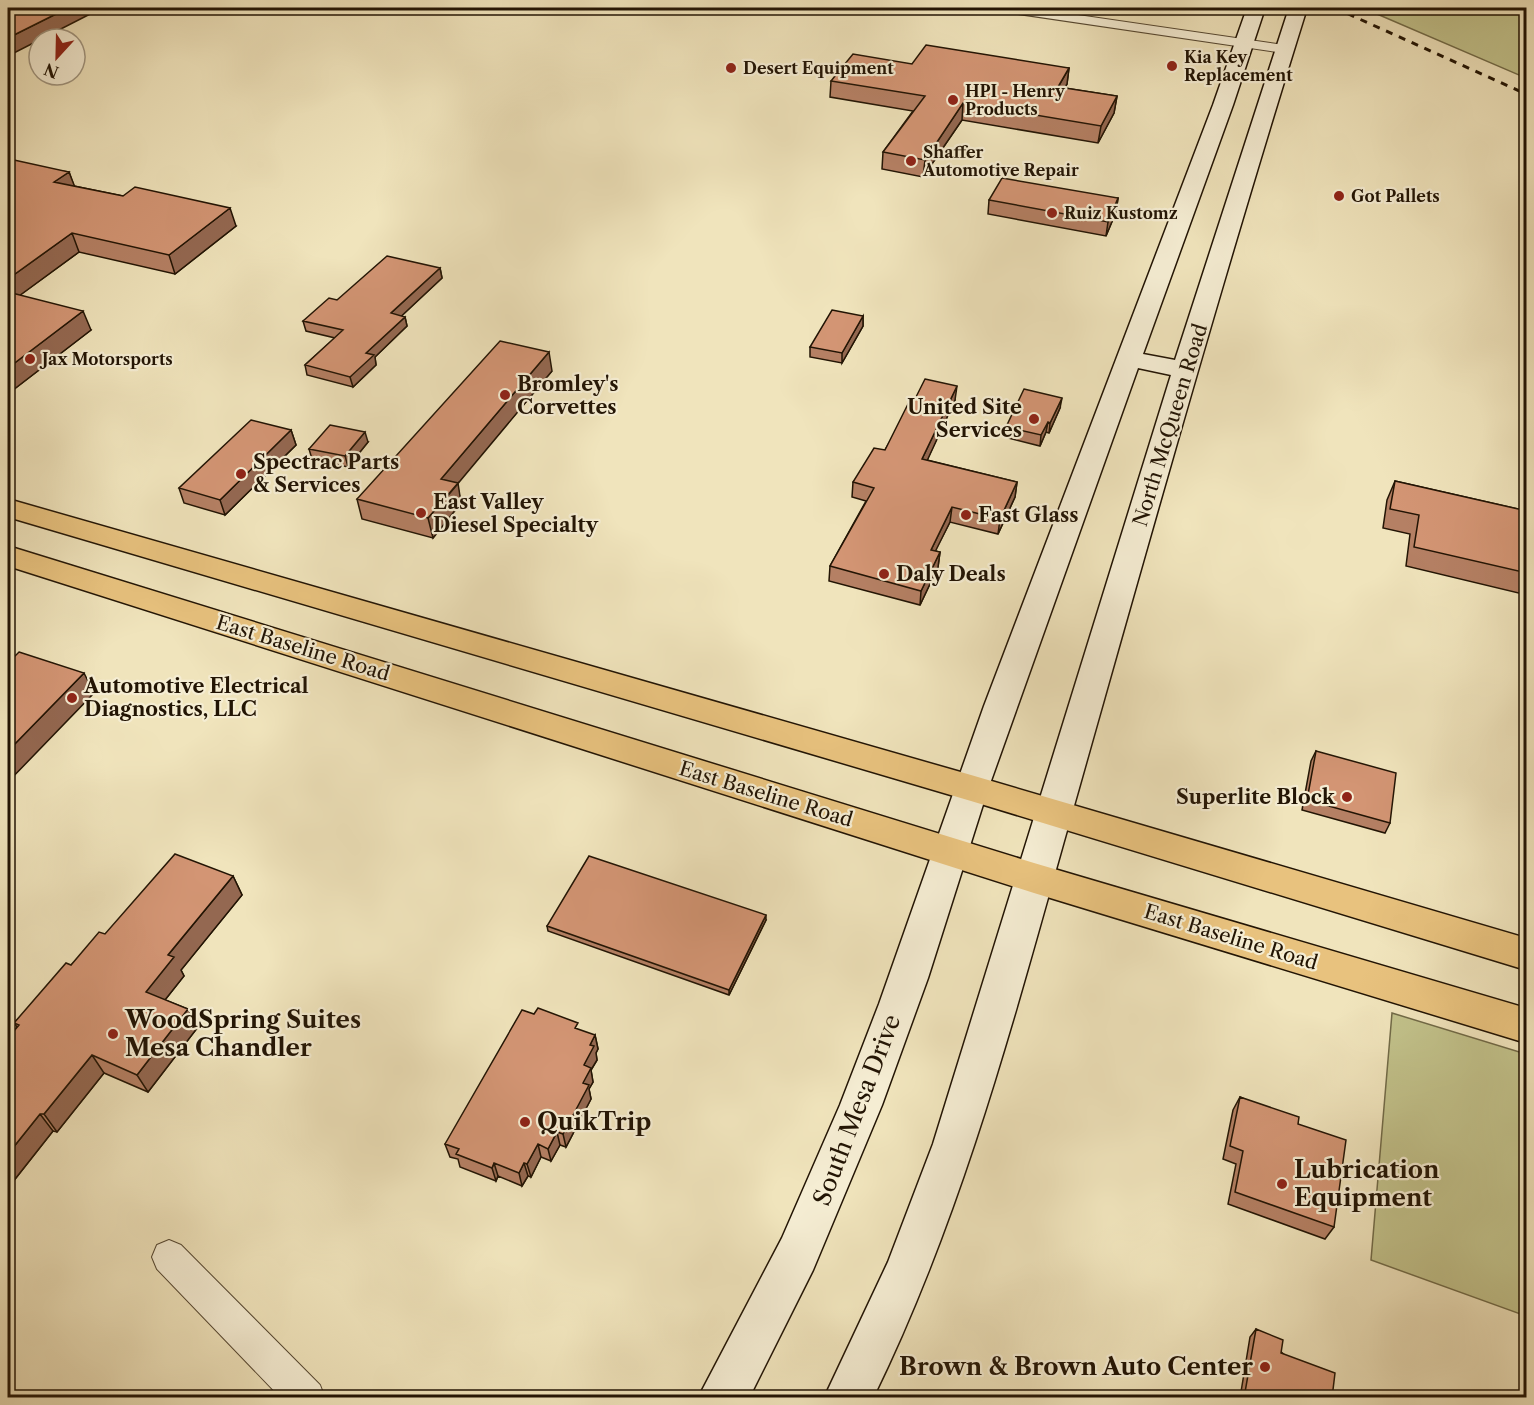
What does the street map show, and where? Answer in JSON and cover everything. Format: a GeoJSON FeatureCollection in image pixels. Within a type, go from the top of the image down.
{"type":"FeatureCollection","features":[{"type":"Feature","properties":{"kind":"main road"},"geometry":{"type":"LineString","coordinates":[[968,799],[1256,8]]}},
{"type":"Feature","properties":{"kind":"main road","name":"North McQueen Road"},"geometry":{"type":"LineString","coordinates":[[1045,845],[1186,370],[1298,8]]}},
{"type":"Feature","properties":{"kind":"main road"},"geometry":{"type":"LineString","coordinates":[[1129,359],[1186,370]]}},
{"type":"Feature","properties":{"kind":"main road","name":"East Baseline Road"},"geometry":{"type":"LineString","coordinates":[[8,508],[968,799],[1045,845],[1527,1026]]}},
{"type":"Feature","properties":{"kind":"main road","name":"East Baseline Road"},"geometry":{"type":"LineString","coordinates":[[8,556],[950,851],[1045,845],[1527,954]]}},
{"type":"Feature","properties":{"kind":"main road"},"geometry":{"type":"LineString","coordinates":[[184,611],[223,572]]}},
{"type":"Feature","properties":{"kind":"main road","name":"South Mesa Drive"},"geometry":{"type":"LineString","coordinates":[[722,1398],[766,1319],[822,1202],[899,1001],[968,799]]}},
{"type":"Feature","properties":{"kind":"main road"},"geometry":{"type":"LineString","coordinates":[[848,1398],[874,1348],[922,1238],[955,1141],[1045,845]]}},
{"type":"Feature","properties":{"kind":"street"},"geometry":{"type":"LineString","coordinates":[[1005,8],[1284,49]]}},
{"type":"Feature","properties":{"kind":"street"},"geometry":{"type":"LineString","coordinates":[[169,1257],[307,1398]]}},
{"type":"Feature","properties":{"kind":"green space"},"geometry":{"type":"Polygon","coordinates":[[[1363,8],[1526,8],[1526,78],[1363,8]]]}},
{"type":"Feature","properties":{"kind":"green space"},"geometry":{"type":"Polygon","coordinates":[[[1392,1013],[1526,1054],[1526,1316],[1371,1260],[1392,1013]]]}},
{"type":"Feature","properties":{"kind":"building"},"geometry":{"type":"Polygon","coordinates":[[[8,8],[68,8],[27,27],[8,38],[8,8]]]}},
{"type":"Feature","properties":{"kind":"building"},"geometry":{"type":"Polygon","coordinates":[[[926,45],[1069,68],[1058,87],[1117,96],[1101,126],[963,103],[925,160],[883,152],[925,96],[831,81],[853,54],[912,64],[926,45]]]}},
{"type":"Feature","properties":{"kind":"building"},"geometry":{"type":"Polygon","coordinates":[[[14,160],[69,172],[54,182],[123,196],[135,187],[230,208],[169,255],[72,233],[8,279],[8,164],[14,160]]]}},
{"type":"Feature","properties":{"kind":"building"},"geometry":{"type":"Polygon","coordinates":[[[1002,178],[1118,198],[1108,222],[989,200],[1002,178]]]}},
{"type":"Feature","properties":{"kind":"building"},"geometry":{"type":"Polygon","coordinates":[[[387,256],[440,268],[391,313],[405,317],[366,353],[374,355],[350,377],[305,365],[343,330],[303,321],[329,298],[337,300],[387,256]]]}},
{"type":"Feature","properties":{"kind":"building"},"geometry":{"type":"Polygon","coordinates":[[[8,292],[83,311],[8,368],[8,292]]]}},
{"type":"Feature","properties":{"kind":"building"},"geometry":{"type":"Polygon","coordinates":[[[832,310],[863,316],[842,353],[810,347],[832,310]]]}},
{"type":"Feature","properties":{"kind":"building"},"geometry":{"type":"Polygon","coordinates":[[[500,341],[549,352],[441,479],[458,483],[428,518],[357,499],[500,341]]]}},
{"type":"Feature","properties":{"kind":"building"},"geometry":{"type":"Polygon","coordinates":[[[925,379],[957,386],[922,459],[1017,482],[1000,519],[952,507],[931,550],[940,552],[921,591],[830,566],[874,488],[853,482],[874,448],[885,450],[911,398],[915,399],[925,379]]]}},
{"type":"Feature","properties":{"kind":"building","name":"United Site Services"},"geometry":{"type":"Polygon","coordinates":[[[1024,389],[1062,398],[1050,423],[1048,422],[1041,435],[1006,427],[1024,389]]]}},
{"type":"Feature","properties":{"kind":"building"},"geometry":{"type":"Polygon","coordinates":[[[251,420],[291,430],[220,500],[179,488],[251,420]]]}},
{"type":"Feature","properties":{"kind":"building"},"geometry":{"type":"Polygon","coordinates":[[[330,425],[365,432],[345,456],[309,449],[330,425]]]}},
{"type":"Feature","properties":{"kind":"building"},"geometry":{"type":"Polygon","coordinates":[[[1395,481],[1527,511],[1527,573],[1414,547],[1419,515],[1390,509],[1395,481]]]}},
{"type":"Feature","properties":{"kind":"building"},"geometry":{"type":"Polygon","coordinates":[[[19,652],[84,673],[8,751],[8,663],[19,652]]]}},
{"type":"Feature","properties":{"kind":"building","name":"Superlite Block"},"geometry":{"type":"Polygon","coordinates":[[[1316,751],[1396,773],[1390,823],[1307,800],[1316,751]]]}},
{"type":"Feature","properties":{"kind":"building","name":"WoodSpring Suites Mesa Chandler"},"geometry":{"type":"Polygon","coordinates":[[[175,854],[233,876],[168,955],[174,957],[146,992],[188,1009],[137,1075],[92,1055],[8,1154],[8,1038],[19,1025],[14,1023],[66,963],[71,965],[99,932],[105,934],[175,854]]]}},
{"type":"Feature","properties":{"kind":"building"},"geometry":{"type":"Polygon","coordinates":[[[589,856],[766,915],[729,990],[547,926],[589,856]]]}},
{"type":"Feature","properties":{"kind":"building","name":"QuikTrip"},"geometry":{"type":"Polygon","coordinates":[[[538,1008],[578,1023],[575,1028],[595,1035],[590,1045],[594,1046],[584,1065],[591,1068],[583,1083],[589,1085],[563,1134],[557,1132],[548,1149],[538,1144],[519,1173],[494,1163],[492,1168],[456,1154],[459,1149],[445,1144],[522,1010],[534,1014],[538,1008]]]}},
{"type":"Feature","properties":{"kind":"building","name":"Lubrication Equipment"},"geometry":{"type":"Polygon","coordinates":[[[1240,1097],[1299,1117],[1298,1124],[1346,1140],[1334,1227],[1235,1192],[1243,1151],[1230,1146],[1240,1097]]]}},
{"type":"Feature","properties":{"kind":"building","name":"Brown & Brown Auto Center"},"geometry":{"type":"Polygon","coordinates":[[[1256,1329],[1283,1340],[1281,1353],[1335,1373],[1332,1398],[1244,1398],[1256,1329]]]}},
{"type":"Feature","properties":{"kind":"railway"},"geometry":{"type":"LineString","coordinates":[[1335,8],[1526,94]]}},
{"type":"Feature","properties":{"kind":"place","name":"Kia Key Replacement"},"geometry":{"type":"Point","coordinates":[1172,66]}},
{"type":"Feature","properties":{"kind":"place","name":"Desert Equipment"},"geometry":{"type":"Point","coordinates":[731,68]}},
{"type":"Feature","properties":{"kind":"place","name":"HPI - Henry Products"},"geometry":{"type":"Point","coordinates":[953,100]}},
{"type":"Feature","properties":{"kind":"place","name":"Shaffer Automotive Repair"},"geometry":{"type":"Point","coordinates":[911,161]}},
{"type":"Feature","properties":{"kind":"place","name":"Got Pallets"},"geometry":{"type":"Point","coordinates":[1339,196]}},
{"type":"Feature","properties":{"kind":"place","name":"Ruiz Kustomz"},"geometry":{"type":"Point","coordinates":[1052,213]}},
{"type":"Feature","properties":{"kind":"place","name":"Jax Motorsports"},"geometry":{"type":"Point","coordinates":[30,359]}},
{"type":"Feature","properties":{"kind":"place","name":"Bromley's Corvettes"},"geometry":{"type":"Point","coordinates":[505,395]}},
{"type":"Feature","properties":{"kind":"place","name":"United Site Services"},"geometry":{"type":"Point","coordinates":[1034,419]}},
{"type":"Feature","properties":{"kind":"place","name":"Spectrac Parts & Services"},"geometry":{"type":"Point","coordinates":[241,474]}},
{"type":"Feature","properties":{"kind":"place","name":"East Valley Diesel Specialty"},"geometry":{"type":"Point","coordinates":[421,513]}},
{"type":"Feature","properties":{"kind":"place","name":"Fast Glass"},"geometry":{"type":"Point","coordinates":[966,515]}},
{"type":"Feature","properties":{"kind":"place","name":"Daly Deals"},"geometry":{"type":"Point","coordinates":[884,574]}},
{"type":"Feature","properties":{"kind":"place","name":"Automotive Electrical Diagnostics, LLC"},"geometry":{"type":"Point","coordinates":[72,698]}},
{"type":"Feature","properties":{"kind":"place","name":"Superlite Block"},"geometry":{"type":"Point","coordinates":[1347,797]}},
{"type":"Feature","properties":{"kind":"place","name":"WoodSpring Suites Mesa Chandler"},"geometry":{"type":"Point","coordinates":[113,1034]}},
{"type":"Feature","properties":{"kind":"place","name":"QuikTrip"},"geometry":{"type":"Point","coordinates":[525,1122]}},
{"type":"Feature","properties":{"kind":"place","name":"Lubrication Equipment"},"geometry":{"type":"Point","coordinates":[1282,1184]}},
{"type":"Feature","properties":{"kind":"place","name":"Brown & Brown Auto Center"},"geometry":{"type":"Point","coordinates":[1265,1367]}}]}
